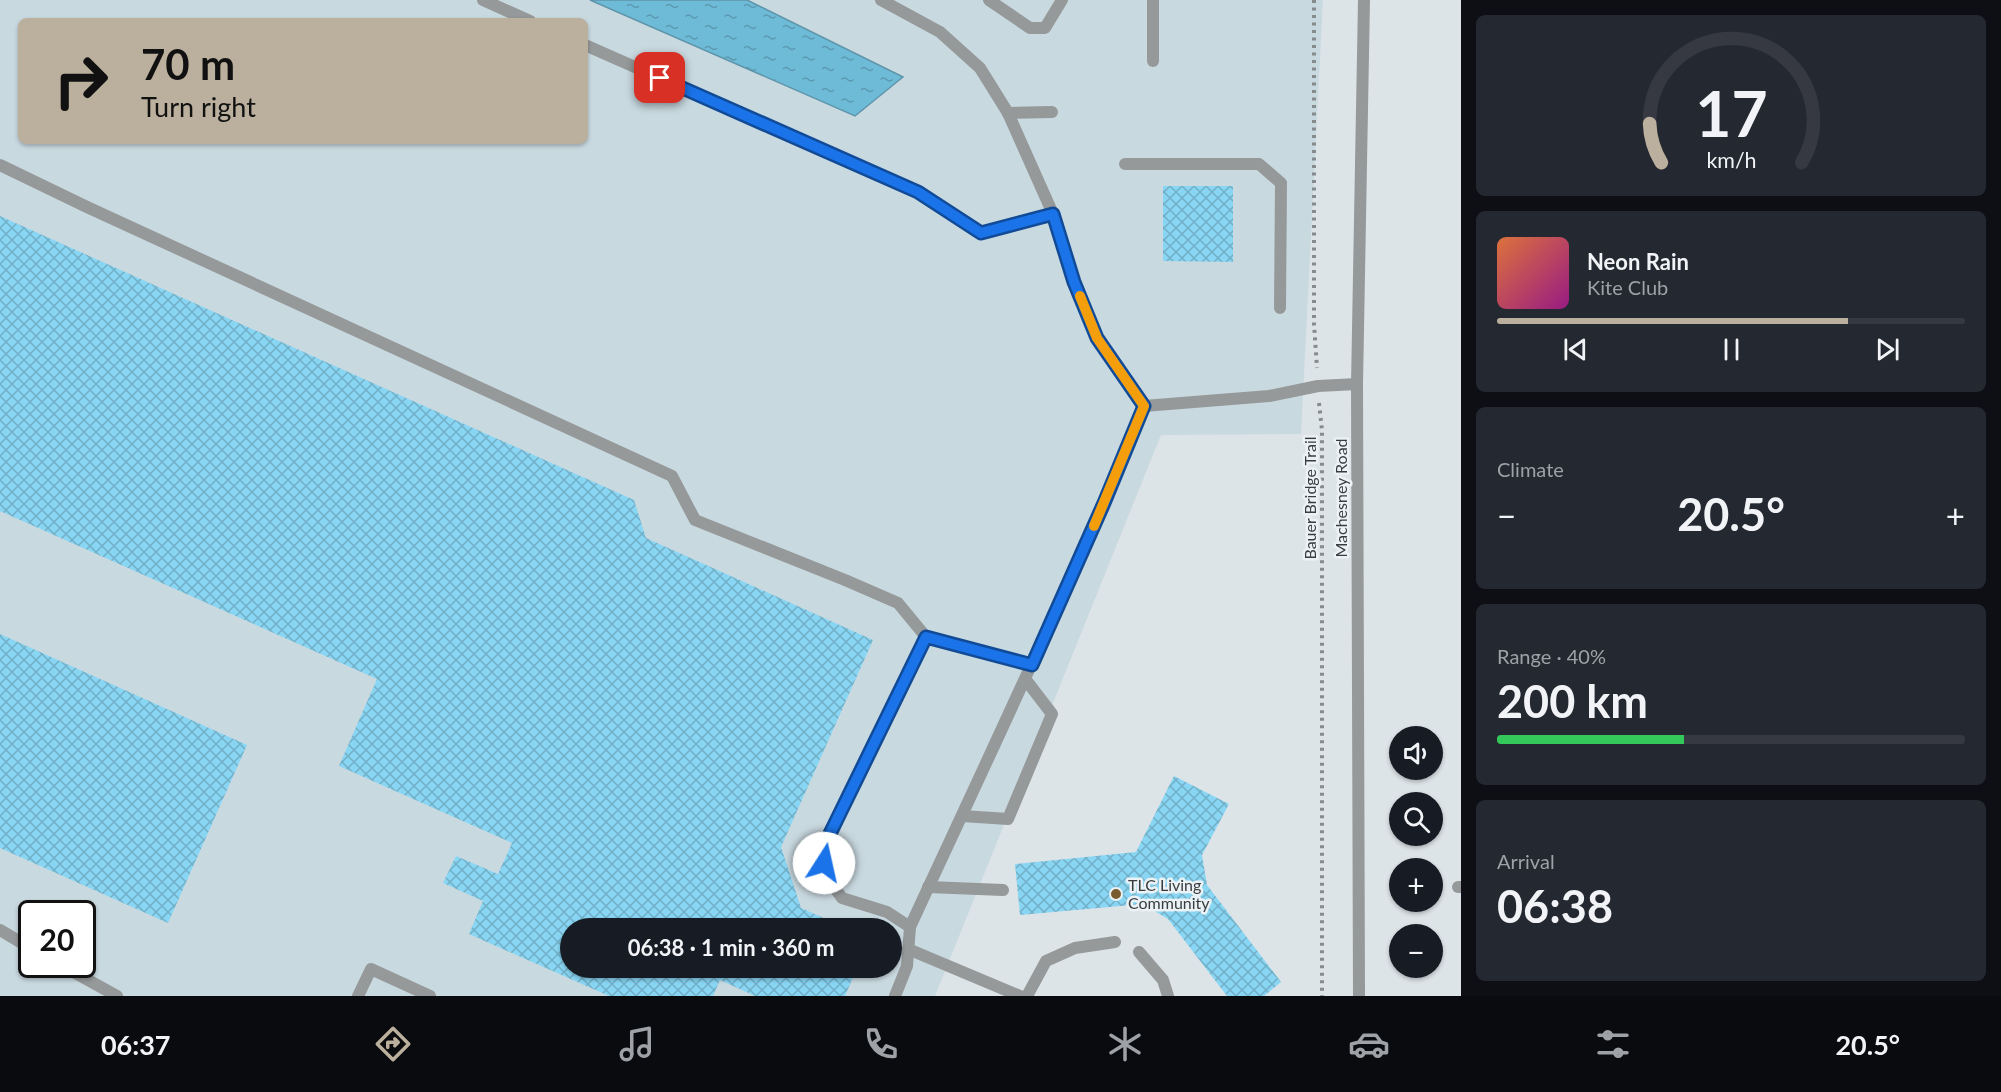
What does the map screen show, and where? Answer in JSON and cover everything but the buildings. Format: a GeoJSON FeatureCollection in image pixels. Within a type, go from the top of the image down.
{"type":"FeatureCollection","features":[{"type":"Feature","properties":{"kind":"street"},"geometry":{"type":"LineString","coordinates":[[483,0],[524,18]]}},
{"type":"Feature","properties":{"kind":"street"},"geometry":{"type":"LineString","coordinates":[[884,0],[940,32],[980,68],[1008,112],[1053,214],[1074,282],[1097,338],[1144,406]]}},
{"type":"Feature","properties":{"kind":"street"},"geometry":{"type":"LineString","coordinates":[[988,0],[1030,28],[1045,28],[1062,0]]}},
{"type":"Feature","properties":{"kind":"street"},"geometry":{"type":"LineString","coordinates":[[1153,0],[1153,61]]}},
{"type":"Feature","properties":{"kind":"street","name":"Machesney Road"},"geometry":{"type":"LineString","coordinates":[[1359,996],[1357,384],[1364,0]]}},
{"type":"Feature","properties":{"kind":"street"},"geometry":{"type":"LineString","coordinates":[[588,46],[918,192],[981,233],[1053,214]]}},
{"type":"Feature","properties":{"kind":"street"},"geometry":{"type":"LineString","coordinates":[[1008,112],[1052,112]]}},
{"type":"Feature","properties":{"kind":"street"},"geometry":{"type":"LineString","coordinates":[[1125,164],[1259,164],[1281,183],[1280,308]]}},
{"type":"Feature","properties":{"kind":"street"},"geometry":{"type":"LineString","coordinates":[[0,165],[672,476],[695,520],[830,573],[898,603],[926,637],[1032,665]]}},
{"type":"Feature","properties":{"kind":"street"},"geometry":{"type":"LineString","coordinates":[[1144,406],[1269,396],[1318,386],[1357,384]]}},
{"type":"Feature","properties":{"kind":"street"},"geometry":{"type":"LineString","coordinates":[[895,996],[907,966],[910,927],[1026,680],[1144,406]]}},
{"type":"Feature","properties":{"kind":"street"},"geometry":{"type":"LineString","coordinates":[[910,927],[887,912],[842,898],[826,876],[822,850],[926,637]]}},
{"type":"Feature","properties":{"kind":"street"},"geometry":{"type":"LineString","coordinates":[[962,816],[1008,819],[1052,714],[1026,680]]}},
{"type":"Feature","properties":{"kind":"street"},"geometry":{"type":"LineString","coordinates":[[928,887],[1003,890]]}},
{"type":"Feature","properties":{"kind":"street"},"geometry":{"type":"LineString","coordinates":[[0,930],[18,941]]}},
{"type":"Feature","properties":{"kind":"street"},"geometry":{"type":"LineString","coordinates":[[1027,996],[1046,961],[1075,948],[1115,942]]}},
{"type":"Feature","properties":{"kind":"street"},"geometry":{"type":"LineString","coordinates":[[908,949],[1020,996]]}},
{"type":"Feature","properties":{"kind":"street"},"geometry":{"type":"LineString","coordinates":[[1139,952],[1163,980],[1168,996]]}},
{"type":"Feature","properties":{"kind":"street"},"geometry":{"type":"LineString","coordinates":[[358,996],[370,969],[430,996]]}},
{"type":"Feature","properties":{"kind":"street"},"geometry":{"type":"LineString","coordinates":[[84,978],[117,996]]}},
{"type":"Feature","properties":{"kind":"path","name":"Bauer Bridge Trail"},"geometry":{"type":"LineString","coordinates":[[1314,0],[1314,324],[1322,430],[1322,996]]}},
{"type":"Feature","properties":{"kind":"shaded area"},"geometry":{"type":"Polygon","coordinates":[[[0,0],[1323,0],[1301,434],[1161,435],[935,996],[0,996],[0,0]]]}},
{"type":"Feature","properties":{"kind":"water"},"geometry":{"type":"Polygon","coordinates":[[[590,0],[747,0],[903,77],[855,116],[590,0]]]}},
{"type":"Feature","properties":{"kind":"slow traffic"},"geometry":{"type":"LineString","coordinates":[[1080,296],[1097,338],[1144,406],[1094,526]]}},
{"type":"Feature","properties":{"kind":"place","name":"TLC Living Community"},"geometry":{"type":"Point","coordinates":[1116,894]}},
{"type":"Feature","properties":{"kind":"route"},"geometry":{"type":"LineString","coordinates":[[660,78],[918,192],[981,233],[1053,214],[1074,282],[1097,338],[1144,406],[1032,665],[926,637],[870,747],[822,850],[824,863]]}}]}
